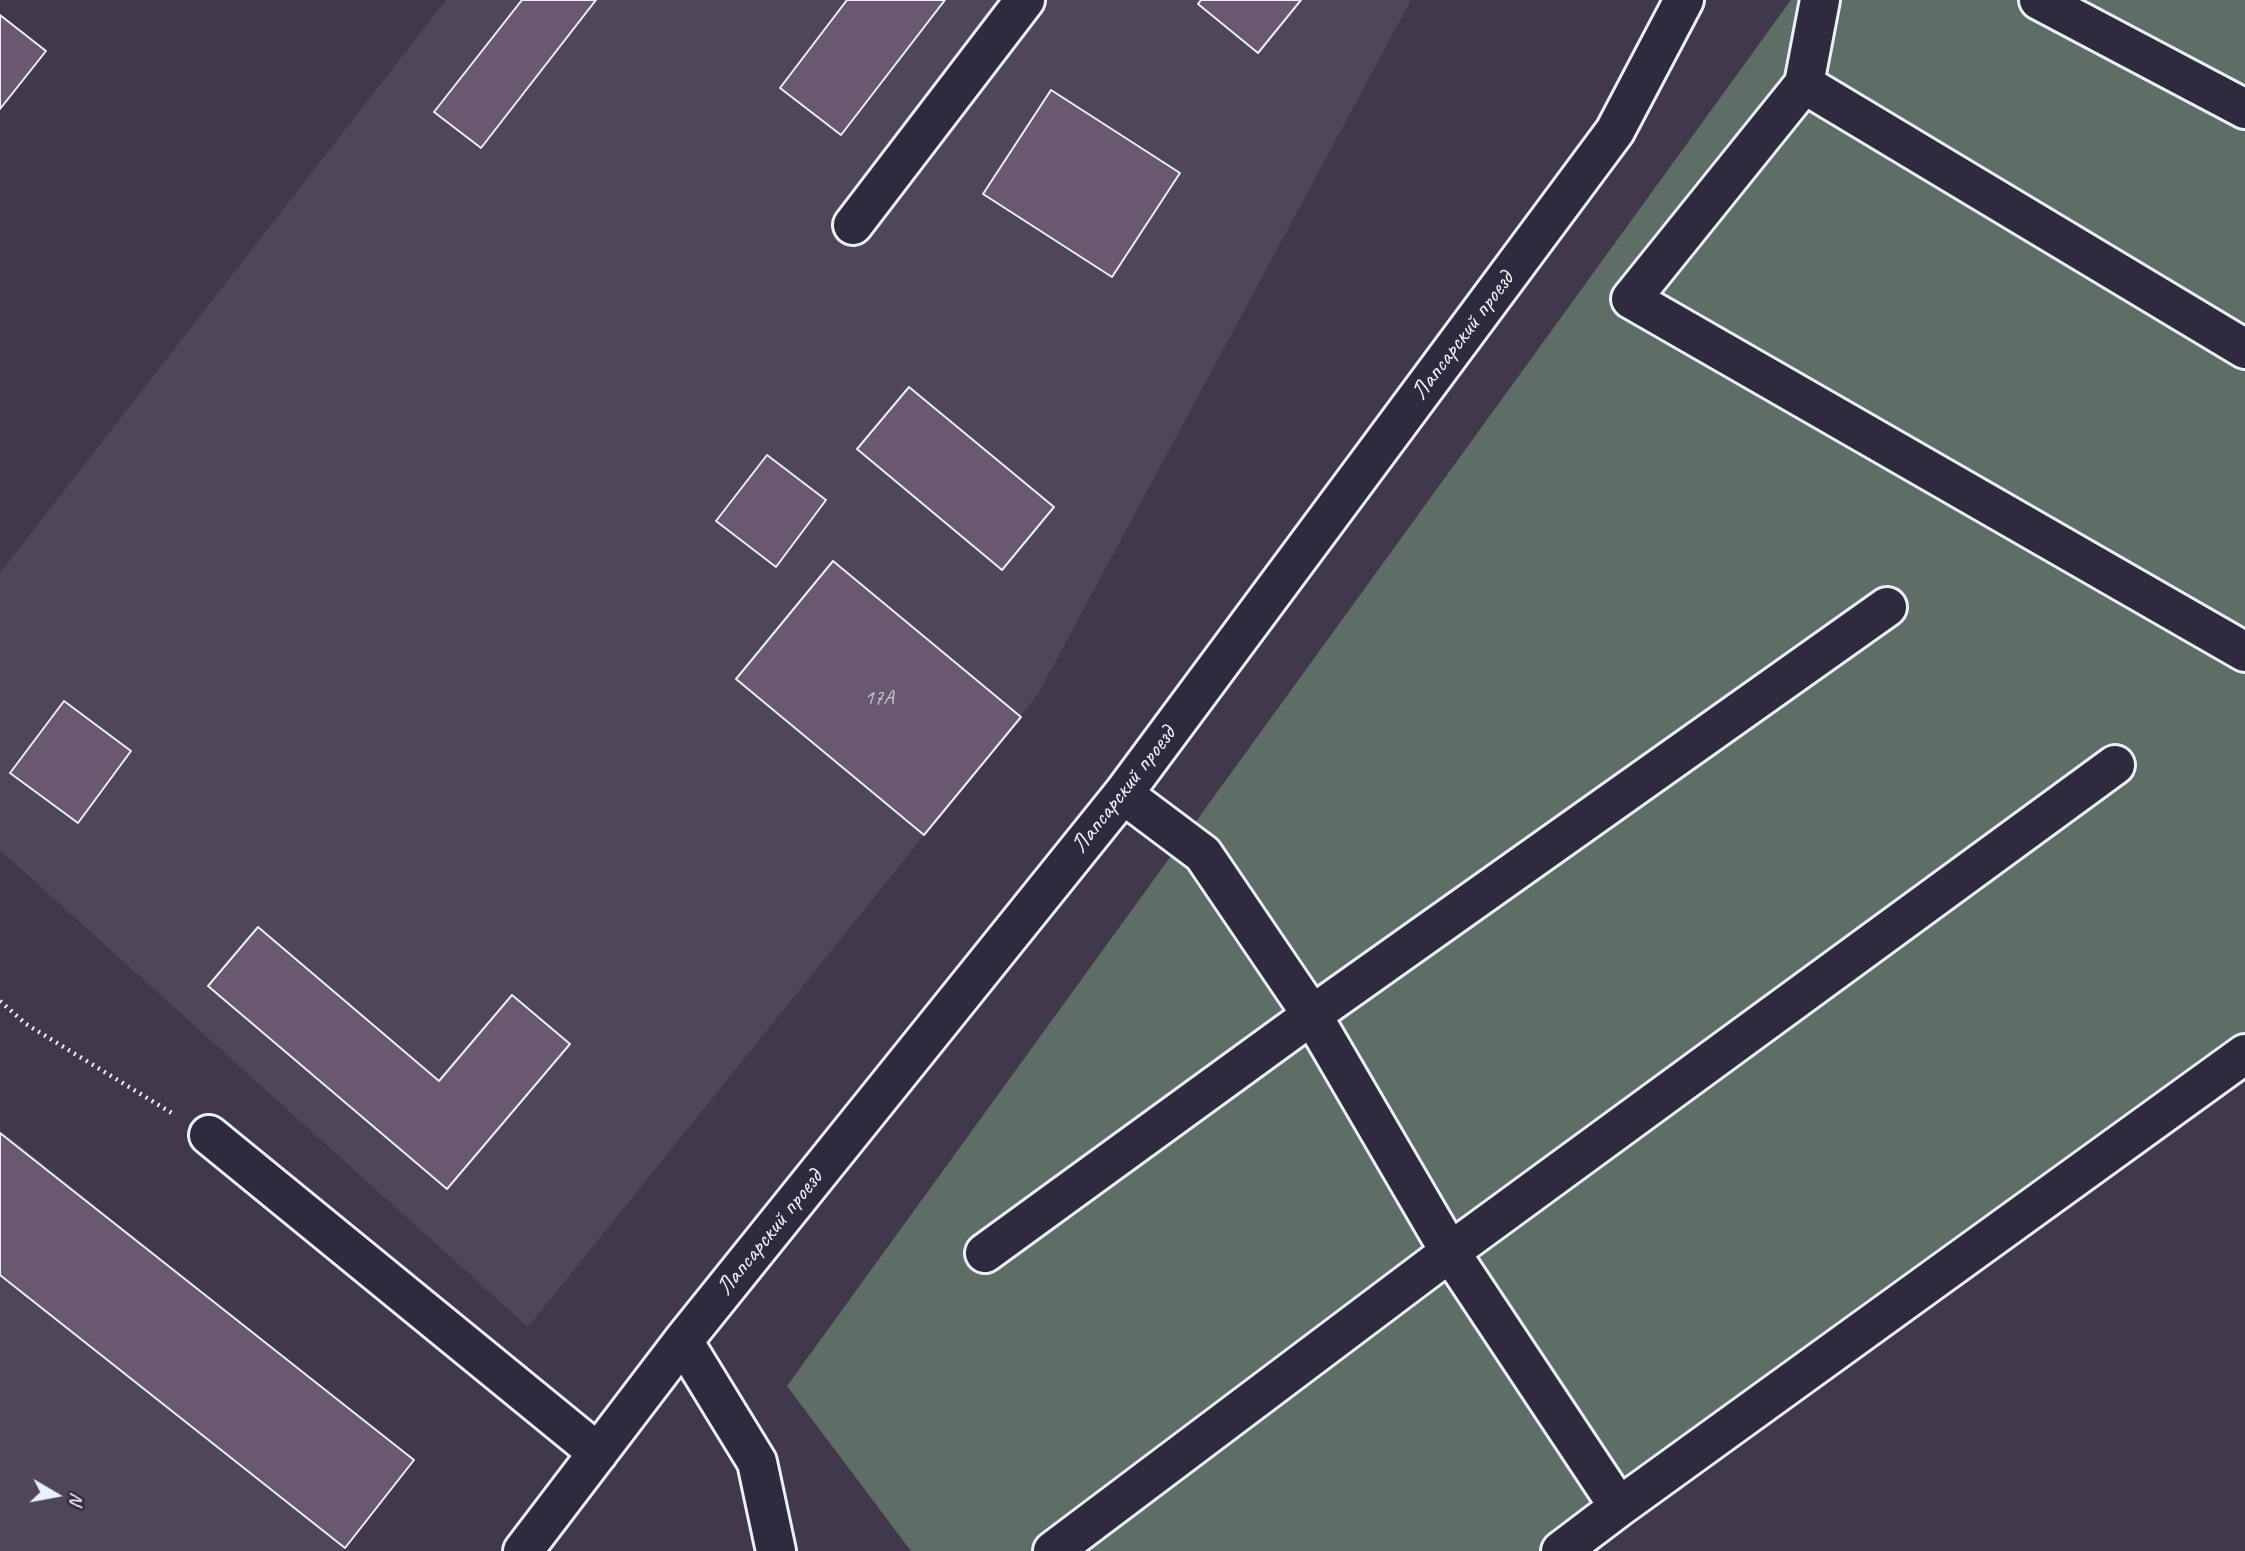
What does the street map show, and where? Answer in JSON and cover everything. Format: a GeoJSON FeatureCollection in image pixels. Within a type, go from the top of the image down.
{"type":"FeatureCollection","features":[{"type":"Feature","properties":{"kind":"street"},"geometry":{"type":"LineString","coordinates":[[853,225],[1025,0]]}},
{"type":"Feature","properties":{"kind":"street","name":"Лапсарский проезд"},"geometry":{"type":"LineString","coordinates":[[536,1547],[598,1453],[682,1340],[1123,794],[1615,131],[1684,0]]}},
{"type":"Feature","properties":{"kind":"street"},"geometry":{"type":"LineString","coordinates":[[1820,0],[1804,83],[1631,299],[2245,652]]}},
{"type":"Feature","properties":{"kind":"street"},"geometry":{"type":"LineString","coordinates":[[2055,3],[2245,108]]}},
{"type":"Feature","properties":{"kind":"street"},"geometry":{"type":"LineString","coordinates":[[1804,83],[2245,349]]}},
{"type":"Feature","properties":{"kind":"street"},"geometry":{"type":"LineString","coordinates":[[985,1254],[1312,1015],[1887,607]]}},
{"type":"Feature","properties":{"kind":"street"},"geometry":{"type":"LineString","coordinates":[[1053,1551],[1450,1252],[2115,765]]}},
{"type":"Feature","properties":{"kind":"street"},"geometry":{"type":"LineString","coordinates":[[1123,794],[1203,854],[1312,1015],[1450,1252],[1619,1507]]}},
{"type":"Feature","properties":{"kind":"street"},"geometry":{"type":"LineString","coordinates":[[1561,1551],[2245,1054]]}},
{"type":"Feature","properties":{"kind":"street"},"geometry":{"type":"LineString","coordinates":[[209,1135],[598,1453]]}},
{"type":"Feature","properties":{"kind":"street"},"geometry":{"type":"LineString","coordinates":[[682,1340],[757,1462],[776,1551]]}},
{"type":"Feature","properties":{"kind":"path"},"geometry":{"type":"LineString","coordinates":[[0,1001],[26,1024],[209,1135]]}},
{"type":"Feature","properties":{"kind":"shaded area"},"geometry":{"type":"Polygon","coordinates":[[[446,0],[1411,0],[1038,694],[528,1327],[0,850],[0,573],[446,0]]]}},
{"type":"Feature","properties":{"kind":"shaded area"},"geometry":{"type":"Polygon","coordinates":[[[0,1130],[414,1460],[343,1551],[0,1551],[0,1130]]]}},
{"type":"Feature","properties":{"kind":"green space"},"geometry":{"type":"Polygon","coordinates":[[[1791,0],[2245,0],[2245,1054],[1561,1551],[911,1551],[787,1386],[1791,0]]]}},
{"type":"Feature","properties":{"kind":"building"},"geometry":{"type":"Polygon","coordinates":[[[522,0],[596,0],[481,148],[434,112],[522,0]]]}},
{"type":"Feature","properties":{"kind":"building"},"geometry":{"type":"Polygon","coordinates":[[[847,0],[945,0],[841,135],[780,88],[847,0]]]}},
{"type":"Feature","properties":{"kind":"building"},"geometry":{"type":"Polygon","coordinates":[[[1201,0],[1301,0],[1258,53],[1198,4],[1201,0]]]}},
{"type":"Feature","properties":{"kind":"building"},"geometry":{"type":"Polygon","coordinates":[[[0,15],[46,51],[0,109],[0,15]]]}},
{"type":"Feature","properties":{"kind":"building"},"geometry":{"type":"Polygon","coordinates":[[[1051,90],[1180,173],[1112,277],[983,194],[1051,90]]]}},
{"type":"Feature","properties":{"kind":"building"},"geometry":{"type":"Polygon","coordinates":[[[909,387],[1054,507],[1002,570],[857,449],[909,387]]]}},
{"type":"Feature","properties":{"kind":"building"},"geometry":{"type":"Polygon","coordinates":[[[767,455],[826,500],[776,567],[716,521],[767,455]]]}},
{"type":"Feature","properties":{"kind":"building"},"geometry":{"type":"Polygon","coordinates":[[[833,561],[1021,717],[924,835],[736,679],[833,561]]]}},
{"type":"Feature","properties":{"kind":"building"},"geometry":{"type":"Polygon","coordinates":[[[64,701],[131,751],[78,823],[10,773],[64,701]]]}},
{"type":"Feature","properties":{"kind":"building"},"geometry":{"type":"Polygon","coordinates":[[[258,927],[439,1081],[512,995],[570,1044],[447,1189],[208,986],[258,927]]]}},
{"type":"Feature","properties":{"kind":"building"},"geometry":{"type":"Polygon","coordinates":[[[0,1133],[414,1460],[345,1548],[0,1275],[0,1133]]]}}]}
